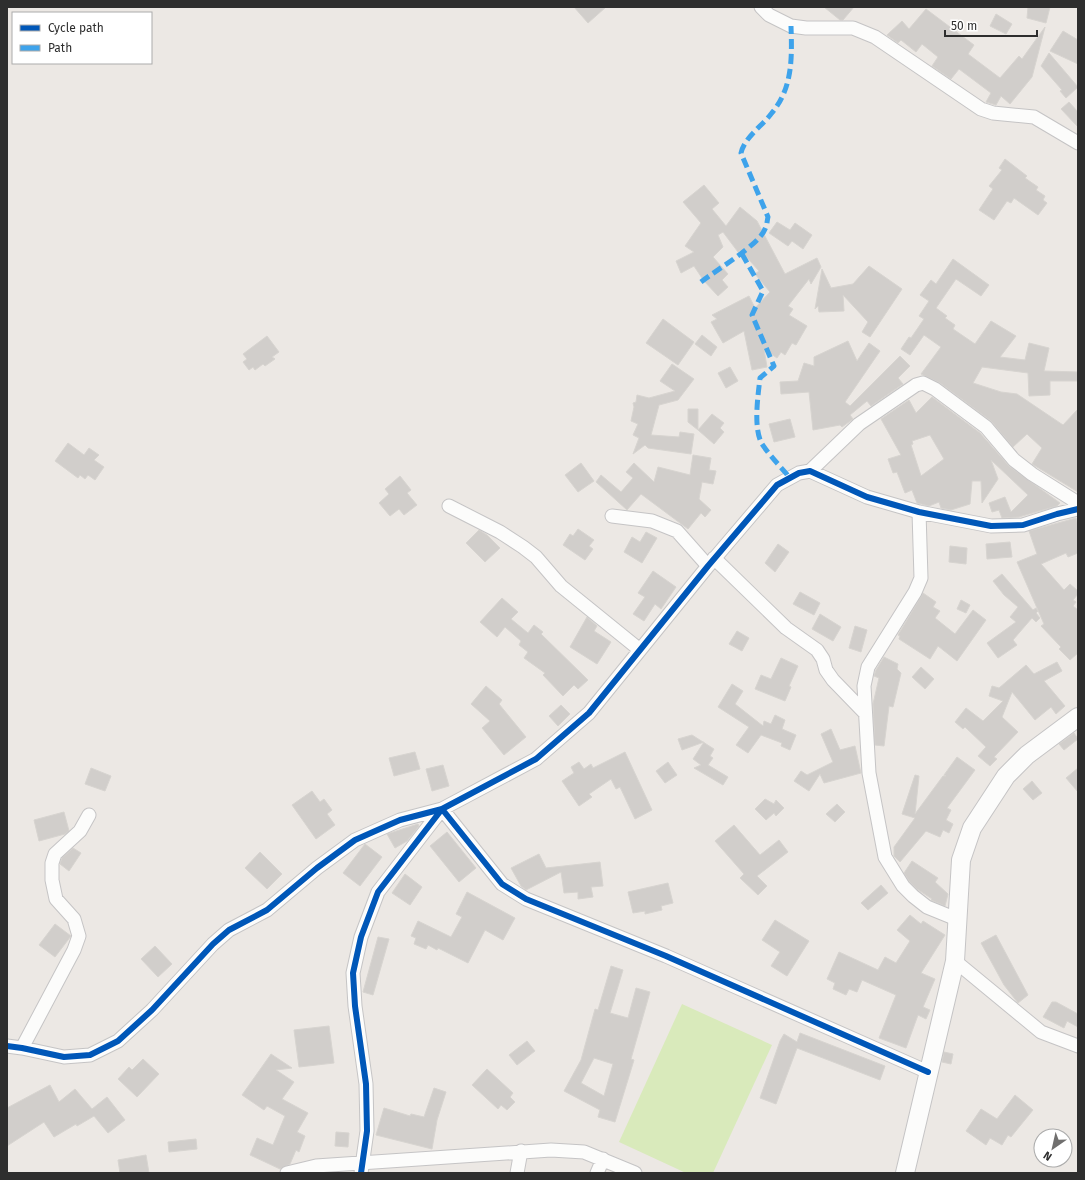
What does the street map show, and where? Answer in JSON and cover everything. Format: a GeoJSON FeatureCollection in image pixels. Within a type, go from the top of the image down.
{"type":"FeatureCollection","features":[{"type":"Feature","properties":{"kind":"street"},"geometry":{"type":"LineString","coordinates":[[761,7],[769,15],[791,26],[813,28],[853,28],[874,37],[981,109],[993,113],[1034,118],[1078,143]]}},
{"type":"Feature","properties":{"kind":"street"},"geometry":{"type":"LineString","coordinates":[[7,1046],[64,1057],[90,1055],[118,1041],[152,1010],[213,944],[229,930],[267,910],[317,868],[355,840],[400,820],[442,809],[536,759],[589,713],[711,562],[777,485],[799,473],[810,471],[860,424],[916,385],[923,383],[935,389],[986,427],[1014,460],[1032,474],[1078,503]]}},
{"type":"Feature","properties":{"kind":"street"},"geometry":{"type":"LineString","coordinates":[[810,471],[867,497],[919,512],[991,526],[1023,525],[1078,509]]}},
{"type":"Feature","properties":{"kind":"street"},"geometry":{"type":"LineString","coordinates":[[449,506],[500,532],[523,547],[536,557],[561,586],[640,650]]}},
{"type":"Feature","properties":{"kind":"street"},"geometry":{"type":"LineString","coordinates":[[919,512],[921,578],[915,592],[868,667],[864,686],[871,789],[885,857],[903,886],[913,896],[927,906],[959,920]]}},
{"type":"Feature","properties":{"kind":"street"},"geometry":{"type":"LineString","coordinates":[[612,516],[652,521],[677,531],[786,628],[817,650],[823,659],[826,670],[833,680],[865,713]]}},
{"type":"Feature","properties":{"kind":"street"},"geometry":{"type":"LineString","coordinates":[[905,1173],[955,961],[959,920],[961,860],[972,828],[1006,776],[1027,755],[1078,718]]}},
{"type":"Feature","properties":{"kind":"street"},"geometry":{"type":"LineString","coordinates":[[442,809],[502,884],[526,899],[666,956],[928,1072]]}},
{"type":"Feature","properties":{"kind":"street"},"geometry":{"type":"LineString","coordinates":[[362,1167],[368,1131],[366,1084],[355,1006],[353,973],[361,937],[378,892],[442,809]]}},
{"type":"Feature","properties":{"kind":"street"},"geometry":{"type":"LineString","coordinates":[[22,1048],[74,950],[79,936],[74,919],[56,899],[52,880],[52,862],[55,854],[80,831],[89,815]]}},
{"type":"Feature","properties":{"kind":"street"},"geometry":{"type":"LineString","coordinates":[[955,961],[1040,1032],[1078,1046]]}},
{"type":"Feature","properties":{"kind":"street"},"geometry":{"type":"LineString","coordinates":[[287,1173],[316,1166],[362,1167],[521,1151],[551,1150],[584,1152],[635,1173]]}},
{"type":"Feature","properties":{"kind":"street"},"geometry":{"type":"LineString","coordinates":[[517,1173],[521,1151]]}},
{"type":"Feature","properties":{"kind":"street"},"geometry":{"type":"LineString","coordinates":[[597,1173],[603,1159]]}},
{"type":"Feature","properties":{"kind":"green space"},"geometry":{"type":"Polygon","coordinates":[[[682,1004],[772,1045],[713,1173],[686,1173],[619,1142],[682,1004]]]}},
{"type":"Feature","properties":{"kind":"building"},"geometry":{"type":"Polygon","coordinates":[[[574,7],[606,7],[588,23],[574,7]]]}},
{"type":"Feature","properties":{"kind":"building"},"geometry":{"type":"Polygon","coordinates":[[[824,7],[854,7],[843,20],[840,20],[824,7]]]}},
{"type":"Feature","properties":{"kind":"building"},"geometry":{"type":"Polygon","coordinates":[[[1028,7],[1050,7],[1046,23],[1027,18],[1028,7]]]}},
{"type":"Feature","properties":{"kind":"building"},"geometry":{"type":"Polygon","coordinates":[[[926,9],[974,45],[968,54],[1000,78],[1019,56],[1022,59],[1045,27],[1032,77],[1010,104],[1001,96],[996,105],[986,102],[991,93],[959,69],[951,79],[932,66],[938,57],[922,44],[916,52],[901,40],[898,43],[887,35],[902,21],[909,29],[926,9]]]}},
{"type":"Feature","properties":{"kind":"building"},"geometry":{"type":"Polygon","coordinates":[[[996,14],[1012,24],[1006,34],[990,26],[996,14]]]}},
{"type":"Feature","properties":{"kind":"building"},"geometry":{"type":"Polygon","coordinates":[[[1063,31],[1078,40],[1078,64],[1050,51],[1063,31]]]}},
{"type":"Feature","properties":{"kind":"building"},"geometry":{"type":"Polygon","coordinates":[[[1049,53],[1078,87],[1066,98],[1060,91],[1062,90],[1041,66],[1049,53]]]}},
{"type":"Feature","properties":{"kind":"building"},"geometry":{"type":"Polygon","coordinates":[[[1069,102],[1078,112],[1078,127],[1061,109],[1069,102]]]}},
{"type":"Feature","properties":{"kind":"building"},"geometry":{"type":"Polygon","coordinates":[[[1005,159],[1027,176],[1025,178],[1038,187],[1036,190],[1045,196],[1043,200],[1047,203],[1038,215],[1014,198],[1011,203],[1007,201],[994,220],[979,210],[993,189],[989,186],[1002,170],[999,168],[1005,159]]]}},
{"type":"Feature","properties":{"kind":"building"},"geometry":{"type":"Polygon","coordinates":[[[704,185],[719,203],[712,209],[726,226],[740,207],[757,221],[785,274],[817,258],[821,267],[811,284],[809,279],[788,306],[793,309],[789,315],[807,326],[796,345],[792,343],[785,355],[781,352],[777,358],[764,349],[767,367],[752,370],[744,331],[723,343],[711,322],[717,319],[712,315],[749,296],[755,308],[770,292],[755,274],[759,271],[740,250],[738,252],[723,232],[718,235],[723,247],[713,257],[728,274],[722,280],[728,287],[718,296],[704,281],[694,266],[681,273],[676,261],[694,252],[685,246],[701,223],[683,202],[704,185]]]}},
{"type":"Feature","properties":{"kind":"building"},"geometry":{"type":"Polygon","coordinates":[[[777,222],[790,230],[795,223],[812,235],[803,249],[792,241],[788,246],[769,233],[777,222]]]}},
{"type":"Feature","properties":{"kind":"building"},"geometry":{"type":"Polygon","coordinates":[[[953,259],[989,285],[981,296],[956,279],[936,308],[947,316],[945,318],[955,325],[953,329],[975,344],[991,321],[1016,336],[1000,357],[1025,360],[1029,343],[1049,348],[1044,371],[1078,372],[1078,381],[1050,381],[1050,395],[1029,396],[1028,373],[982,367],[973,383],[1001,392],[1017,394],[1063,425],[1078,409],[1078,492],[1032,464],[1042,448],[1027,434],[1013,447],[991,421],[940,383],[921,374],[941,347],[924,335],[910,355],[901,349],[909,337],[911,338],[924,319],[919,316],[929,301],[920,295],[931,280],[936,284],[953,259]]]}},
{"type":"Feature","properties":{"kind":"building"},"geometry":{"type":"Polygon","coordinates":[[[869,266],[902,289],[870,337],[862,332],[868,322],[843,295],[844,311],[819,312],[818,306],[815,309],[822,269],[831,288],[853,284],[869,266]]]}},
{"type":"Feature","properties":{"kind":"building"},"geometry":{"type":"Polygon","coordinates":[[[663,319],[694,342],[678,365],[646,343],[663,319]]]}},
{"type":"Feature","properties":{"kind":"building"},"geometry":{"type":"Polygon","coordinates":[[[702,335],[717,347],[711,356],[695,344],[702,335]]]}},
{"type":"Feature","properties":{"kind":"building"},"geometry":{"type":"Polygon","coordinates":[[[267,336],[279,352],[272,357],[275,359],[265,366],[263,364],[255,370],[253,367],[249,370],[243,362],[247,359],[243,354],[267,336]]]}},
{"type":"Feature","properties":{"kind":"building"},"geometry":{"type":"Polygon","coordinates":[[[848,341],[857,361],[869,343],[880,351],[845,402],[850,406],[900,356],[910,366],[898,378],[903,384],[871,406],[867,401],[850,415],[853,419],[842,427],[840,425],[813,430],[809,392],[781,394],[780,382],[798,381],[804,363],[814,366],[814,357],[848,341]]]}},
{"type":"Feature","properties":{"kind":"building"},"geometry":{"type":"Polygon","coordinates":[[[672,364],[694,379],[678,400],[659,405],[651,435],[679,437],[680,432],[694,434],[691,454],[648,448],[645,445],[633,454],[639,438],[633,435],[638,424],[631,421],[634,407],[633,403],[636,402],[637,395],[649,398],[675,391],[660,381],[672,364]]]}},
{"type":"Feature","properties":{"kind":"building"},"geometry":{"type":"Polygon","coordinates":[[[730,367],[738,381],[726,388],[718,373],[730,367]]]}},
{"type":"Feature","properties":{"kind":"building"},"geometry":{"type":"Polygon","coordinates":[[[932,397],[980,433],[1009,466],[1060,503],[1057,506],[1019,517],[1002,518],[999,510],[992,512],[989,503],[1005,497],[1011,512],[1028,495],[991,460],[998,479],[982,503],[981,481],[972,481],[970,504],[951,510],[941,508],[939,502],[929,506],[917,503],[912,490],[905,493],[897,472],[893,473],[888,459],[901,455],[881,419],[909,400],[916,413],[932,397]],[[930,435],[912,441],[913,444],[911,445],[921,476],[944,459],[930,435]]]}},
{"type":"Feature","properties":{"kind":"building"},"geometry":{"type":"Polygon","coordinates":[[[688,409],[698,409],[698,430],[688,422],[688,409]]]}},
{"type":"Feature","properties":{"kind":"building"},"geometry":{"type":"Polygon","coordinates":[[[712,414],[724,423],[720,428],[724,432],[714,444],[698,430],[712,414]]]}},
{"type":"Feature","properties":{"kind":"building"},"geometry":{"type":"Polygon","coordinates":[[[790,419],[795,437],[774,442],[769,424],[790,419]]]}},
{"type":"Feature","properties":{"kind":"building"},"geometry":{"type":"Polygon","coordinates":[[[68,443],[84,455],[89,448],[99,455],[94,460],[104,467],[95,480],[88,475],[85,479],[80,475],[78,478],[55,461],[68,443]]]}},
{"type":"Feature","properties":{"kind":"building"},"geometry":{"type":"Polygon","coordinates":[[[693,455],[711,458],[709,470],[716,471],[713,484],[702,482],[699,499],[711,510],[705,517],[701,513],[688,529],[641,494],[627,510],[596,482],[601,475],[621,492],[633,478],[626,472],[634,463],[654,482],[658,467],[690,475],[693,455]]]}},
{"type":"Feature","properties":{"kind":"building"},"geometry":{"type":"Polygon","coordinates":[[[581,463],[594,481],[578,492],[565,475],[581,463]]]}},
{"type":"Feature","properties":{"kind":"building"},"geometry":{"type":"Polygon","coordinates":[[[400,476],[411,490],[407,493],[417,505],[404,515],[399,509],[390,516],[379,503],[389,494],[385,489],[400,476]]]}},
{"type":"Feature","properties":{"kind":"building"},"geometry":{"type":"Polygon","coordinates":[[[1076,518],[1078,525],[1078,553],[1068,557],[1066,553],[1041,564],[1064,590],[1070,584],[1078,591],[1078,594],[1073,600],[1076,602],[1073,606],[1078,610],[1078,653],[1070,660],[1059,649],[1061,647],[1041,626],[1044,624],[1017,562],[1037,554],[1029,531],[1076,518]]]}},
{"type":"Feature","properties":{"kind":"building"},"geometry":{"type":"Polygon","coordinates":[[[578,529],[594,540],[589,546],[593,549],[585,560],[563,545],[570,534],[573,536],[578,529]]]}},
{"type":"Feature","properties":{"kind":"building"},"geometry":{"type":"Polygon","coordinates":[[[479,530],[487,535],[500,548],[485,562],[466,543],[479,530]]]}},
{"type":"Feature","properties":{"kind":"building"},"geometry":{"type":"Polygon","coordinates":[[[646,532],[657,538],[642,563],[624,552],[632,537],[640,542],[646,532]]]}},
{"type":"Feature","properties":{"kind":"building"},"geometry":{"type":"Polygon","coordinates":[[[1010,542],[1012,557],[987,559],[986,544],[1010,542]]]}},
{"type":"Feature","properties":{"kind":"building"},"geometry":{"type":"Polygon","coordinates":[[[778,544],[789,552],[775,572],[765,563],[778,544]]]}},
{"type":"Feature","properties":{"kind":"building"},"geometry":{"type":"Polygon","coordinates":[[[950,546],[967,548],[966,564],[949,562],[950,546]]]}},
{"type":"Feature","properties":{"kind":"building"},"geometry":{"type":"Polygon","coordinates":[[[653,571],[676,587],[661,609],[655,604],[644,621],[633,614],[645,597],[638,593],[653,571]]]}},
{"type":"Feature","properties":{"kind":"building"},"geometry":{"type":"Polygon","coordinates":[[[1002,574],[1033,610],[1036,608],[1038,611],[1036,613],[1040,618],[1036,622],[1032,618],[1013,640],[1017,645],[998,658],[987,643],[1016,622],[1010,617],[1018,607],[1004,595],[993,581],[1002,574]]]}},
{"type":"Feature","properties":{"kind":"building"},"geometry":{"type":"Polygon","coordinates":[[[800,592],[820,603],[814,615],[793,604],[800,592]]]}},
{"type":"Feature","properties":{"kind":"building"},"geometry":{"type":"Polygon","coordinates":[[[923,593],[936,602],[933,607],[940,611],[935,618],[955,634],[973,610],[986,620],[957,661],[938,646],[930,659],[899,639],[900,636],[898,635],[923,593]]]}},
{"type":"Feature","properties":{"kind":"building"},"geometry":{"type":"Polygon","coordinates":[[[502,598],[518,612],[511,619],[528,633],[534,625],[543,632],[541,634],[588,680],[578,689],[574,685],[563,696],[543,675],[545,673],[524,658],[528,652],[519,645],[521,641],[505,627],[497,637],[480,622],[502,598]]]}},
{"type":"Feature","properties":{"kind":"building"},"geometry":{"type":"Polygon","coordinates":[[[961,600],[970,605],[966,613],[957,609],[961,600]]]}},
{"type":"Feature","properties":{"kind":"building"},"geometry":{"type":"Polygon","coordinates":[[[820,614],[841,627],[833,641],[812,629],[820,614]]]}},
{"type":"Feature","properties":{"kind":"building"},"geometry":{"type":"Polygon","coordinates":[[[587,617],[597,626],[594,631],[611,642],[597,664],[570,647],[587,617]]]}},
{"type":"Feature","properties":{"kind":"building"},"geometry":{"type":"Polygon","coordinates":[[[855,626],[867,630],[861,652],[849,648],[855,626]]]}},
{"type":"Feature","properties":{"kind":"building"},"geometry":{"type":"Polygon","coordinates":[[[737,631],[749,638],[742,651],[729,644],[737,631]]]}},
{"type":"Feature","properties":{"kind":"building"},"geometry":{"type":"Polygon","coordinates":[[[884,657],[898,664],[897,669],[901,673],[893,707],[889,706],[884,746],[875,745],[873,704],[879,678],[874,676],[884,657]]]}},
{"type":"Feature","properties":{"kind":"building"},"geometry":{"type":"Polygon","coordinates":[[[781,658],[798,666],[789,686],[791,687],[785,701],[755,689],[761,675],[771,679],[781,658]]]}},
{"type":"Feature","properties":{"kind":"building"},"geometry":{"type":"Polygon","coordinates":[[[1057,662],[1062,671],[1044,681],[1065,706],[1056,714],[1051,707],[1035,720],[1012,692],[1002,717],[1018,732],[994,757],[997,759],[990,766],[978,756],[986,747],[965,727],[963,729],[955,722],[966,708],[983,721],[1003,701],[989,696],[992,686],[999,688],[1026,665],[1034,674],[1057,662]]]}},
{"type":"Feature","properties":{"kind":"building"},"geometry":{"type":"Polygon","coordinates":[[[921,667],[934,679],[925,689],[912,677],[921,667]]]}},
{"type":"Feature","properties":{"kind":"building"},"geometry":{"type":"Polygon","coordinates":[[[732,684],[743,691],[735,704],[763,726],[764,721],[771,724],[775,715],[785,720],[782,729],[796,735],[790,750],[781,746],[782,743],[761,735],[748,753],[736,745],[749,727],[718,707],[732,684]]]}},
{"type":"Feature","properties":{"kind":"building"},"geometry":{"type":"Polygon","coordinates":[[[486,686],[502,700],[499,704],[526,737],[504,755],[482,728],[490,721],[471,704],[486,686]]]}},
{"type":"Feature","properties":{"kind":"building"},"geometry":{"type":"Polygon","coordinates":[[[561,705],[570,714],[558,726],[549,716],[561,705]]]}},
{"type":"Feature","properties":{"kind":"building"},"geometry":{"type":"Polygon","coordinates":[[[831,729],[840,750],[855,746],[861,773],[824,783],[820,774],[809,791],[794,781],[801,771],[807,775],[833,762],[821,734],[831,729]]]}},
{"type":"Feature","properties":{"kind":"building"},"geometry":{"type":"Polygon","coordinates":[[[1074,733],[1078,739],[1064,750],[1059,744],[1074,733]]]}},
{"type":"Feature","properties":{"kind":"building"},"geometry":{"type":"Polygon","coordinates":[[[692,735],[703,742],[682,750],[678,739],[692,735]]]}},
{"type":"Feature","properties":{"kind":"building"},"geometry":{"type":"Polygon","coordinates":[[[704,742],[714,749],[710,756],[713,758],[708,765],[728,777],[723,785],[694,768],[701,765],[693,759],[704,742]]]}},
{"type":"Feature","properties":{"kind":"building"},"geometry":{"type":"Polygon","coordinates":[[[415,752],[420,769],[394,776],[389,758],[415,752]]]}},
{"type":"Feature","properties":{"kind":"building"},"geometry":{"type":"Polygon","coordinates":[[[625,752],[652,810],[635,819],[620,787],[616,789],[611,779],[589,794],[592,797],[579,806],[562,781],[574,773],[571,767],[579,762],[584,769],[591,764],[593,768],[625,752]]]}},
{"type":"Feature","properties":{"kind":"building"},"geometry":{"type":"Polygon","coordinates":[[[957,757],[975,770],[947,808],[951,810],[946,820],[953,824],[949,833],[943,830],[940,837],[926,831],[900,862],[894,856],[894,847],[915,818],[902,814],[915,775],[919,776],[915,814],[943,776],[946,776],[944,775],[957,757]]]}},
{"type":"Feature","properties":{"kind":"building"},"geometry":{"type":"Polygon","coordinates":[[[668,762],[677,775],[665,783],[656,771],[668,762]]]}},
{"type":"Feature","properties":{"kind":"building"},"geometry":{"type":"Polygon","coordinates":[[[443,765],[449,786],[432,791],[426,769],[443,765]]]}},
{"type":"Feature","properties":{"kind":"building"},"geometry":{"type":"Polygon","coordinates":[[[91,768],[111,776],[105,791],[85,784],[91,768]]]}},
{"type":"Feature","properties":{"kind":"building"},"geometry":{"type":"Polygon","coordinates":[[[1078,768],[1078,792],[1066,778],[1078,768]]]}},
{"type":"Feature","properties":{"kind":"building"},"geometry":{"type":"Polygon","coordinates":[[[1032,781],[1042,793],[1033,800],[1023,789],[1032,781]]]}},
{"type":"Feature","properties":{"kind":"building"},"geometry":{"type":"Polygon","coordinates":[[[312,791],[320,802],[324,799],[332,810],[327,814],[335,825],[316,839],[292,805],[312,791]]]}},
{"type":"Feature","properties":{"kind":"building"},"geometry":{"type":"Polygon","coordinates":[[[765,799],[774,804],[776,800],[784,808],[776,816],[774,813],[766,820],[755,809],[765,799]]]}},
{"type":"Feature","properties":{"kind":"building"},"geometry":{"type":"Polygon","coordinates":[[[837,804],[845,812],[835,822],[826,814],[837,804]]]}},
{"type":"Feature","properties":{"kind":"building"},"geometry":{"type":"Polygon","coordinates":[[[64,812],[69,831],[65,834],[39,841],[34,820],[64,812]]]}},
{"type":"Feature","properties":{"kind":"building"},"geometry":{"type":"Polygon","coordinates":[[[418,824],[419,826],[407,841],[395,848],[387,834],[418,824]]]}},
{"type":"Feature","properties":{"kind":"building"},"geometry":{"type":"Polygon","coordinates":[[[734,825],[760,855],[779,840],[788,852],[757,876],[767,886],[758,895],[740,878],[744,874],[715,841],[734,825]]]}},
{"type":"Feature","properties":{"kind":"building"},"geometry":{"type":"Polygon","coordinates":[[[447,832],[476,868],[459,882],[430,846],[447,832]]]}},
{"type":"Feature","properties":{"kind":"building"},"geometry":{"type":"Polygon","coordinates":[[[365,844],[382,857],[360,886],[343,873],[365,844]]]}},
{"type":"Feature","properties":{"kind":"building"},"geometry":{"type":"Polygon","coordinates":[[[73,848],[81,853],[69,871],[60,864],[62,858],[73,848]]]}},
{"type":"Feature","properties":{"kind":"building"},"geometry":{"type":"Polygon","coordinates":[[[260,852],[282,874],[267,889],[245,868],[260,852]]]}},
{"type":"Feature","properties":{"kind":"building"},"geometry":{"type":"Polygon","coordinates":[[[539,854],[546,868],[600,862],[603,886],[591,887],[593,897],[578,899],[578,892],[564,893],[561,872],[526,890],[521,886],[511,868],[539,854]]]}},
{"type":"Feature","properties":{"kind":"building"},"geometry":{"type":"Polygon","coordinates":[[[912,861],[938,878],[935,882],[948,894],[945,906],[931,900],[932,899],[917,889],[909,881],[904,873],[912,861]]]}},
{"type":"Feature","properties":{"kind":"building"},"geometry":{"type":"Polygon","coordinates":[[[405,874],[422,887],[410,905],[392,893],[405,874]]]}},
{"type":"Feature","properties":{"kind":"building"},"geometry":{"type":"Polygon","coordinates":[[[668,883],[673,903],[661,906],[662,910],[645,914],[645,911],[633,913],[628,892],[668,883]]]}},
{"type":"Feature","properties":{"kind":"building"},"geometry":{"type":"Polygon","coordinates":[[[881,885],[888,893],[868,910],[861,903],[881,885]]]}},
{"type":"Feature","properties":{"kind":"building"},"geometry":{"type":"Polygon","coordinates":[[[467,892],[515,918],[503,940],[485,930],[468,963],[438,948],[437,950],[428,945],[426,949],[414,944],[416,938],[411,936],[418,921],[451,937],[462,917],[456,914],[467,892]]]}},
{"type":"Feature","properties":{"kind":"building"},"geometry":{"type":"Polygon","coordinates":[[[910,915],[921,924],[923,921],[945,935],[921,973],[935,979],[923,1007],[930,1010],[926,1019],[918,1015],[906,1048],[879,1038],[896,995],[862,980],[857,992],[849,989],[846,995],[833,989],[835,983],[827,979],[839,952],[878,970],[885,957],[896,963],[910,941],[897,930],[910,915]]]}},
{"type":"Feature","properties":{"kind":"building"},"geometry":{"type":"Polygon","coordinates":[[[775,920],[809,941],[787,976],[771,966],[780,952],[762,940],[775,920]]]}},
{"type":"Feature","properties":{"kind":"building"},"geometry":{"type":"Polygon","coordinates":[[[55,924],[71,936],[55,957],[39,945],[55,924]]]}},
{"type":"Feature","properties":{"kind":"building"},"geometry":{"type":"Polygon","coordinates":[[[996,935],[1028,995],[1018,1003],[1004,985],[981,943],[996,935]]]}},
{"type":"Feature","properties":{"kind":"building"},"geometry":{"type":"Polygon","coordinates":[[[378,937],[389,939],[373,995],[363,992],[378,937]]]}},
{"type":"Feature","properties":{"kind":"building"},"geometry":{"type":"Polygon","coordinates":[[[155,946],[172,964],[158,977],[141,959],[155,946]]]}},
{"type":"Feature","properties":{"kind":"building"},"geometry":{"type":"Polygon","coordinates":[[[611,966],[623,970],[610,1013],[628,1018],[636,988],[650,992],[631,1059],[634,1060],[615,1122],[598,1117],[600,1110],[564,1091],[581,1060],[595,1009],[598,1010],[611,966]],[[594,1058],[581,1083],[604,1096],[613,1064],[594,1058]]]}},
{"type":"Feature","properties":{"kind":"building"},"geometry":{"type":"Polygon","coordinates":[[[1052,1002],[1056,1002],[1078,1014],[1078,1027],[1067,1021],[1064,1028],[1043,1017],[1052,1002]]]}},
{"type":"Feature","properties":{"kind":"building"},"geometry":{"type":"Polygon","coordinates":[[[329,1026],[334,1063],[299,1067],[294,1030],[329,1026]]]}},
{"type":"Feature","properties":{"kind":"building"},"geometry":{"type":"Polygon","coordinates":[[[800,1033],[885,1066],[880,1080],[797,1048],[776,1104],[760,1098],[780,1041],[784,1034],[797,1042],[800,1033]]]}},
{"type":"Feature","properties":{"kind":"building"},"geometry":{"type":"Polygon","coordinates":[[[527,1041],[535,1051],[517,1065],[509,1055],[527,1041]]]}},
{"type":"Feature","properties":{"kind":"building"},"geometry":{"type":"Polygon","coordinates":[[[944,1052],[953,1054],[951,1064],[942,1062],[944,1052]]]}},
{"type":"Feature","properties":{"kind":"building"},"geometry":{"type":"Polygon","coordinates":[[[271,1054],[292,1068],[276,1070],[294,1082],[282,1099],[308,1113],[297,1132],[305,1136],[299,1152],[296,1150],[290,1164],[280,1169],[250,1155],[257,1138],[273,1145],[285,1116],[267,1106],[264,1110],[242,1095],[271,1054]]]}},
{"type":"Feature","properties":{"kind":"building"},"geometry":{"type":"Polygon","coordinates":[[[143,1059],[159,1074],[137,1097],[118,1079],[129,1067],[132,1070],[143,1059]]]}},
{"type":"Feature","properties":{"kind":"building"},"geometry":{"type":"Polygon","coordinates":[[[487,1069],[513,1093],[510,1097],[515,1102],[507,1110],[501,1105],[498,1109],[472,1085],[487,1069]]]}},
{"type":"Feature","properties":{"kind":"building"},"geometry":{"type":"Polygon","coordinates":[[[50,1085],[59,1102],[75,1089],[92,1109],[107,1097],[125,1120],[108,1133],[94,1116],[77,1126],[76,1124],[54,1137],[44,1122],[7,1146],[7,1108],[50,1085]]]}},
{"type":"Feature","properties":{"kind":"building"},"geometry":{"type":"Polygon","coordinates":[[[434,1088],[446,1092],[437,1120],[432,1149],[376,1135],[384,1108],[410,1116],[411,1114],[424,1117],[434,1088]]]}},
{"type":"Feature","properties":{"kind":"building"},"geometry":{"type":"Polygon","coordinates":[[[1015,1095],[1033,1110],[1011,1137],[1008,1135],[1002,1145],[990,1138],[986,1145],[966,1131],[981,1109],[997,1119],[1015,1095]]]}},
{"type":"Feature","properties":{"kind":"building"},"geometry":{"type":"Polygon","coordinates":[[[336,1132],[349,1133],[348,1147],[335,1146],[336,1132]]]}},
{"type":"Feature","properties":{"kind":"building"},"geometry":{"type":"Polygon","coordinates":[[[196,1139],[197,1149],[169,1152],[168,1142],[196,1139]]]}},
{"type":"Feature","properties":{"kind":"building"},"geometry":{"type":"Polygon","coordinates":[[[146,1155],[149,1173],[120,1173],[118,1160],[146,1155]]]}},
{"type":"Feature","properties":{"kind":"marked path"},"geometry":{"type":"LineString","coordinates":[[701,282],[746,250],[761,235],[766,226],[768,217],[741,153],[746,142],[771,114],[784,94],[790,72],[791,26]]}},
{"type":"Feature","properties":{"kind":"marked path"},"geometry":{"type":"LineString","coordinates":[[742,254],[763,291],[752,315],[774,366],[760,378],[757,412],[759,437],[765,448],[790,478]]}},
{"type":"Feature","properties":{"kind":"cycle path"},"geometry":{"type":"LineString","coordinates":[[7,1046],[64,1057],[90,1055],[118,1041],[152,1010],[213,944],[229,930],[267,910],[317,868],[355,840],[400,820],[442,809],[536,759],[589,713],[708,566],[777,485],[799,473],[810,471],[867,497],[919,512],[991,526],[1023,525],[1078,509]]}},
{"type":"Feature","properties":{"kind":"cycle path"},"geometry":{"type":"LineString","coordinates":[[361,1173],[367,1131],[366,1084],[355,1006],[353,973],[361,937],[378,892],[442,809],[502,884],[526,899],[666,956],[928,1072]]}}]}
